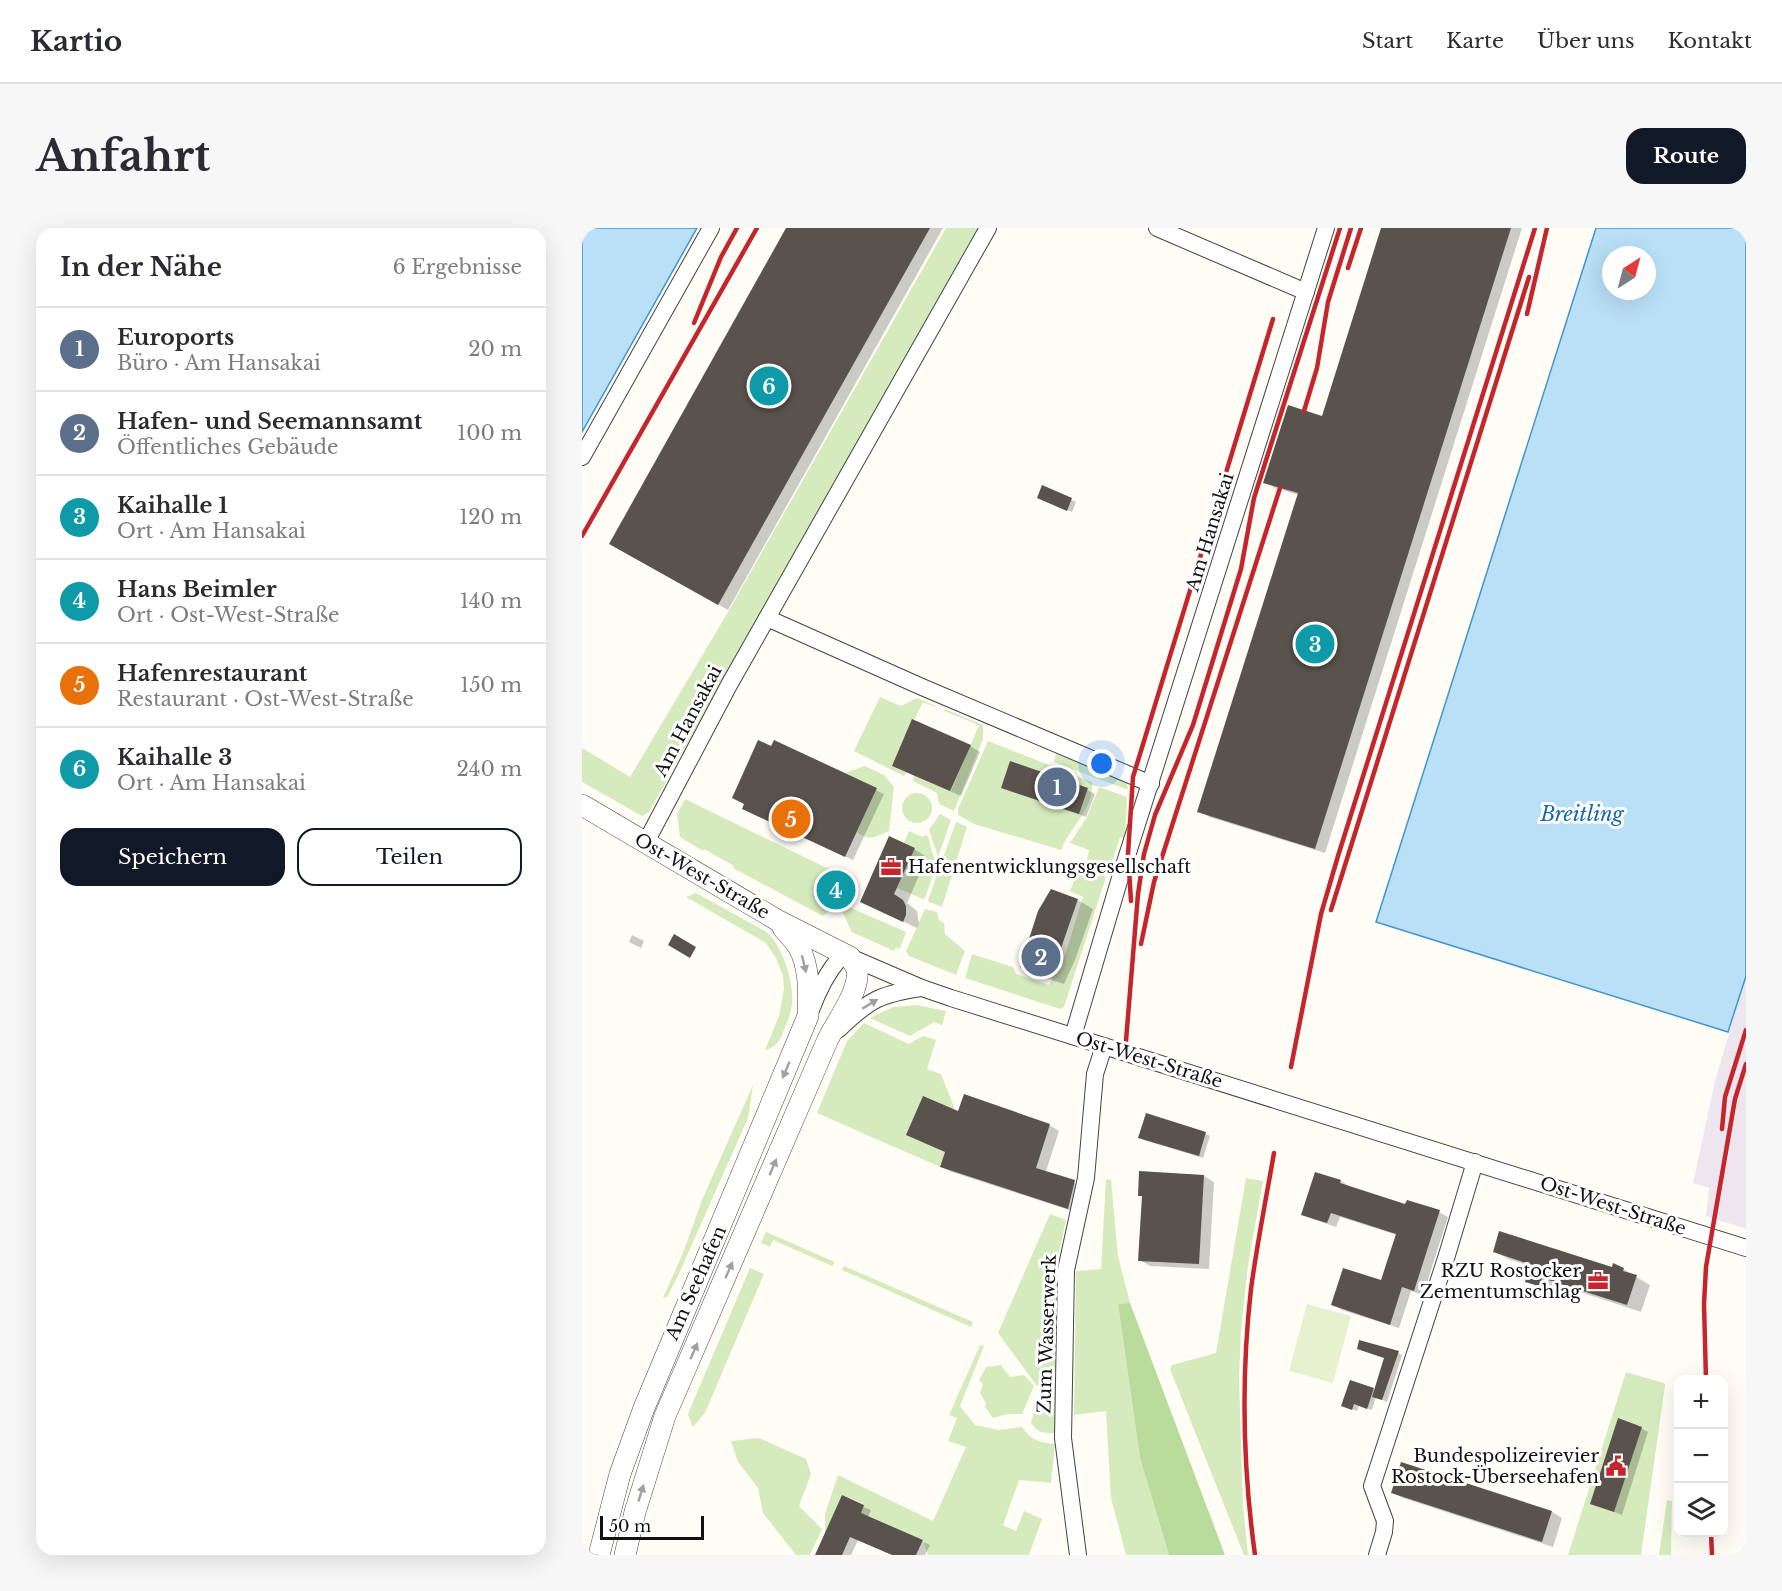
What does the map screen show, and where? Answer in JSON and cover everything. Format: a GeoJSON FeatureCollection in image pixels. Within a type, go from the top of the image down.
{"type":"FeatureCollection","features":[{"type":"Feature","properties":{"kind":"street"},"geometry":{"type":"LineString","coordinates":[[582,457],[711,228]]}},
{"type":"Feature","properties":{"kind":"street","name":"Am Hansakai"},"geometry":{"type":"LineString","coordinates":[[645,844],[729,685],[988,228]]}},
{"type":"Feature","properties":{"kind":"street"},"geometry":{"type":"LineString","coordinates":[[1157,228],[1306,292]]}},
{"type":"Feature","properties":{"kind":"street","name":"Am Hansakai"},"geometry":{"type":"LineString","coordinates":[[1073,1036],[1326,228]]}},
{"type":"Feature","properties":{"kind":"street"},"geometry":{"type":"LineString","coordinates":[[767,618],[922,687],[1151,784]]}},
{"type":"Feature","properties":{"kind":"street","name":"Ost-West-Straße"},"geometry":{"type":"LineString","coordinates":[[582,805],[777,920],[850,957],[922,988],[1746,1248]]}},
{"type":"Feature","properties":{"kind":"street","name":"Am Seehafen"},"geometry":{"type":"LineString","coordinates":[[777,920],[799,947],[809,990],[808,1016]]}},
{"type":"Feature","properties":{"kind":"street","name":"Am Seehafen"},"geometry":{"type":"LineString","coordinates":[[601,1549],[620,1474],[644,1408],[817,992],[838,959],[850,957],[857,969],[850,998],[828,1039],[665,1416],[638,1503],[626,1552]]}},
{"type":"Feature","properties":{"kind":"street","name":"Am Seehafen"},"geometry":{"type":"LineString","coordinates":[[828,1039],[868,1003],[890,993],[922,988]]}},
{"type":"Feature","properties":{"kind":"street","name":"Zum Wasserwerk"},"geometry":{"type":"LineString","coordinates":[[1078,1555],[1063,1438],[1066,1270],[1086,1178],[1095,1074],[1104,1046]]}},
{"type":"Feature","properties":{"kind":"street"},"geometry":{"type":"LineString","coordinates":[[1377,1555],[1384,1532],[1384,1521],[1372,1486],[1447,1255],[1474,1162]]}},
{"type":"Feature","properties":{"kind":"shaded area"},"geometry":{"type":"Polygon","coordinates":[[[1746,976],[1746,1229],[1706,1216],[1709,1188],[1693,1183],[1715,1081],[1746,976]]]}},
{"type":"Feature","properties":{"kind":"green space"},"geometry":{"type":"Polygon","coordinates":[[[946,228],[978,228],[649,812],[642,816],[582,782],[582,748],[630,777],[728,612],[946,228]]]}},
{"type":"Feature","properties":{"kind":"green space"},"geometry":{"type":"Polygon","coordinates":[[[880,697],[901,706],[917,698],[936,706],[923,702],[912,720],[892,766],[907,773],[904,776],[854,751],[880,697]]]}},
{"type":"Feature","properties":{"kind":"green space"},"geometry":{"type":"Polygon","coordinates":[[[945,709],[983,725],[983,739],[954,811],[939,804],[937,793],[913,781],[914,775],[951,791],[979,725],[944,711],[945,709]]]}},
{"type":"Feature","properties":{"kind":"green space"},"geometry":{"type":"Polygon","coordinates":[[[988,741],[1092,782],[1089,801],[1061,850],[974,824],[958,815],[958,809],[988,741]]]}},
{"type":"Feature","properties":{"kind":"green space"},"geometry":{"type":"Polygon","coordinates":[[[1056,753],[1127,782],[1128,790],[1054,762],[1056,753]]]}},
{"type":"Feature","properties":{"kind":"green space"},"geometry":{"type":"Polygon","coordinates":[[[865,766],[884,775],[894,787],[889,831],[873,838],[857,832],[877,788],[845,773],[865,766]]]}},
{"type":"Feature","properties":{"kind":"green space"},"geometry":{"type":"Polygon","coordinates":[[[1099,787],[1127,797],[1125,839],[1120,837],[1111,865],[1087,859],[1089,850],[1070,843],[1087,817],[1099,787]]]}},
{"type":"Feature","properties":{"kind":"green space"},"geometry":{"type":"Polygon","coordinates":[[[917,793],[928,797],[932,808],[928,819],[917,823],[906,819],[902,808],[906,797],[917,793]]]}},
{"type":"Feature","properties":{"kind":"green space"},"geometry":{"type":"Polygon","coordinates":[[[685,799],[837,873],[842,883],[830,910],[823,916],[680,837],[677,814],[685,799]]]}},
{"type":"Feature","properties":{"kind":"green space"},"geometry":{"type":"Polygon","coordinates":[[[940,814],[951,820],[938,857],[929,830],[940,814]]]}},
{"type":"Feature","properties":{"kind":"green space"},"geometry":{"type":"Polygon","coordinates":[[[956,822],[967,827],[942,907],[928,900],[956,822]]]}},
{"type":"Feature","properties":{"kind":"green space"},"geometry":{"type":"Polygon","coordinates":[[[909,831],[923,837],[928,836],[936,866],[923,899],[897,888],[915,848],[904,843],[909,831]]]}},
{"type":"Feature","properties":{"kind":"green space"},"geometry":{"type":"Polygon","coordinates":[[[1081,870],[1106,877],[1064,1007],[1060,1009],[965,978],[972,954],[1013,967],[1016,974],[1049,985],[1065,955],[1083,897],[1070,891],[1081,870]]]}},
{"type":"Feature","properties":{"kind":"green space"},"geometry":{"type":"Polygon","coordinates":[[[696,893],[765,931],[782,954],[791,985],[792,1004],[780,1039],[769,1049],[765,1050],[779,1016],[784,989],[783,976],[776,958],[766,943],[686,897],[696,893]]]}},
{"type":"Feature","properties":{"kind":"green space"},"geometry":{"type":"Polygon","coordinates":[[[844,905],[906,932],[900,948],[896,947],[894,951],[852,932],[843,913],[844,905]]]}},
{"type":"Feature","properties":{"kind":"green space"},"geometry":{"type":"Polygon","coordinates":[[[925,909],[937,912],[939,920],[944,923],[945,934],[965,951],[956,975],[909,956],[906,951],[925,909]]]}},
{"type":"Feature","properties":{"kind":"green space"},"geometry":{"type":"Polygon","coordinates":[[[917,1005],[946,1011],[942,1025],[934,1022],[910,1036],[870,1018],[893,1007],[917,1005]]]}},
{"type":"Feature","properties":{"kind":"green space"},"geometry":{"type":"Polygon","coordinates":[[[864,1023],[909,1044],[923,1036],[936,1040],[927,1069],[941,1074],[954,1107],[944,1140],[948,1143],[940,1167],[817,1113],[847,1041],[864,1023]]]}},
{"type":"Feature","properties":{"kind":"green space"},"geometry":{"type":"Polygon","coordinates":[[[753,1085],[748,1118],[678,1276],[667,1297],[663,1298],[683,1253],[702,1200],[753,1085]]]}},
{"type":"Feature","properties":{"kind":"green space"},"geometry":{"type":"Polygon","coordinates":[[[1246,1178],[1263,1181],[1248,1265],[1241,1330],[1239,1379],[1243,1505],[1248,1555],[1244,1555],[1170,1369],[1172,1365],[1216,1353],[1246,1178]]]}},
{"type":"Feature","properties":{"kind":"green space"},"geometry":{"type":"Polygon","coordinates":[[[1106,1179],[1111,1180],[1118,1256],[1130,1303],[1118,1304],[1140,1458],[1169,1555],[1126,1555],[1111,1498],[1106,1411],[1074,1415],[1076,1271],[1101,1269],[1106,1179]]]}},
{"type":"Feature","properties":{"kind":"green space"},"geometry":{"type":"Polygon","coordinates":[[[1050,1214],[1066,1220],[1056,1266],[1057,1371],[1037,1386],[998,1333],[1050,1214]]]}},
{"type":"Feature","properties":{"kind":"green space"},"geometry":{"type":"Polygon","coordinates":[[[766,1232],[835,1262],[832,1266],[773,1240],[770,1247],[761,1243],[766,1232]]]}},
{"type":"Feature","properties":{"kind":"green space"},"geometry":{"type":"Polygon","coordinates":[[[844,1266],[973,1322],[971,1327],[842,1270],[844,1266]]]}},
{"type":"Feature","properties":{"kind":"green space"},"geometry":{"type":"Polygon","coordinates":[[[750,1268],[764,1274],[705,1413],[693,1427],[688,1415],[690,1409],[750,1268]]]}},
{"type":"Feature","properties":{"kind":"green space"},"geometry":{"type":"Polygon","coordinates":[[[1130,1303],[1225,1555],[1169,1555],[1140,1458],[1118,1304],[1130,1303]]]}},
{"type":"Feature","properties":{"kind":"green space"},"geometry":{"type":"Polygon","coordinates":[[[1307,1304],[1351,1316],[1333,1383],[1289,1371],[1307,1304]]]}},
{"type":"Feature","properties":{"kind":"green space"},"geometry":{"type":"Polygon","coordinates":[[[980,1345],[984,1346],[960,1406],[975,1425],[998,1430],[1022,1427],[1036,1440],[1055,1444],[1051,1483],[1019,1480],[1003,1525],[1016,1531],[1024,1511],[1042,1519],[1029,1555],[928,1555],[923,1540],[861,1513],[864,1504],[842,1495],[825,1534],[825,1514],[838,1475],[933,1521],[966,1447],[948,1441],[957,1418],[949,1415],[980,1345]]]}},
{"type":"Feature","properties":{"kind":"green space"},"geometry":{"type":"Polygon","coordinates":[[[1001,1365],[1010,1377],[1024,1375],[1034,1386],[1022,1414],[1008,1414],[993,1418],[985,1407],[986,1403],[980,1393],[983,1384],[979,1380],[986,1367],[1001,1365]]]}},
{"type":"Feature","properties":{"kind":"green space"},"geometry":{"type":"Polygon","coordinates":[[[1626,1372],[1665,1385],[1641,1555],[1568,1555],[1626,1372]]]}},
{"type":"Feature","properties":{"kind":"green space"},"geometry":{"type":"Polygon","coordinates":[[[1055,1385],[1056,1433],[1042,1432],[1031,1423],[1041,1396],[1055,1385]]]}},
{"type":"Feature","properties":{"kind":"green space"},"geometry":{"type":"Polygon","coordinates":[[[759,1438],[806,1459],[811,1474],[799,1506],[822,1529],[810,1555],[796,1555],[763,1513],[758,1488],[738,1462],[731,1441],[759,1438]]]}},
{"type":"Feature","properties":{"kind":"green space"},"geometry":{"type":"Polygon","coordinates":[[[1667,1500],[1672,1501],[1671,1555],[1659,1555],[1667,1500]]]}},
{"type":"Feature","properties":{"kind":"water"},"geometry":{"type":"Polygon","coordinates":[[[582,228],[697,228],[582,432],[582,228]]]}},
{"type":"Feature","properties":{"kind":"water","name":"Breitling"},"geometry":{"type":"Polygon","coordinates":[[[1596,228],[1746,228],[1746,976],[1728,1032],[1376,922],[1596,228]]]}},
{"type":"Feature","properties":{"kind":"building"},"geometry":{"type":"Polygon","coordinates":[[[786,228],[930,228],[718,605],[609,544],[786,228]]]}},
{"type":"Feature","properties":{"kind":"building"},"geometry":{"type":"Polygon","coordinates":[[[1381,228],[1511,228],[1315,849],[1197,812],[1298,493],[1263,483],[1288,405],[1322,416],[1381,228]]]}},
{"type":"Feature","properties":{"kind":"building"},"geometry":{"type":"Polygon","coordinates":[[[1042,485],[1072,498],[1067,511],[1037,498],[1042,485]]]}},
{"type":"Feature","properties":{"kind":"building"},"geometry":{"type":"Polygon","coordinates":[[[912,719],[971,745],[950,791],[892,766],[912,719]]]}},
{"type":"Feature","properties":{"kind":"building"},"geometry":{"type":"Polygon","coordinates":[[[758,740],[771,746],[774,740],[877,788],[845,857],[742,809],[744,804],[732,798],[758,740]]]}},
{"type":"Feature","properties":{"kind":"building"},"geometry":{"type":"Polygon","coordinates":[[[1010,761],[1088,788],[1079,814],[1001,788],[1010,761]]]}},
{"type":"Feature","properties":{"kind":"building","name":"Hafenentwicklungsgesellschaft"},"geometry":{"type":"Polygon","coordinates":[[[889,836],[915,848],[894,894],[903,900],[906,906],[903,922],[860,902],[889,836]]]}},
{"type":"Feature","properties":{"kind":"building"},"geometry":{"type":"Polygon","coordinates":[[[1051,889],[1078,899],[1060,951],[1048,977],[1020,967],[1038,911],[1051,889]]]}},
{"type":"Feature","properties":{"kind":"building"},"geometry":{"type":"Polygon","coordinates":[[[674,934],[696,947],[690,958],[668,945],[674,934]]]}},
{"type":"Feature","properties":{"kind":"building"},"geometry":{"type":"Polygon","coordinates":[[[964,1094],[1050,1124],[1036,1168],[1075,1180],[1068,1209],[940,1167],[945,1152],[906,1135],[923,1096],[958,1111],[964,1094]]]}},
{"type":"Feature","properties":{"kind":"building"},"geometry":{"type":"Polygon","coordinates":[[[1146,1113],[1206,1132],[1199,1156],[1138,1138],[1146,1113]]]}},
{"type":"Feature","properties":{"kind":"building"},"geometry":{"type":"Polygon","coordinates":[[[1139,1171],[1204,1175],[1199,1264],[1138,1261],[1142,1196],[1138,1196],[1139,1171]]]}},
{"type":"Feature","properties":{"kind":"building"},"geometry":{"type":"Polygon","coordinates":[[[1315,1172],[1341,1180],[1340,1183],[1405,1204],[1407,1200],[1440,1210],[1414,1291],[1402,1287],[1390,1325],[1331,1305],[1343,1268],[1381,1280],[1396,1234],[1331,1213],[1327,1223],[1301,1215],[1315,1172]]]}},
{"type":"Feature","properties":{"kind":"building"},"geometry":{"type":"Polygon","coordinates":[[[1499,1231],[1612,1267],[1613,1263],[1624,1268],[1623,1271],[1637,1275],[1627,1305],[1542,1278],[1539,1286],[1525,1282],[1529,1264],[1493,1252],[1499,1231]]]}},
{"type":"Feature","properties":{"kind":"building"},"geometry":{"type":"Polygon","coordinates":[[[1359,1340],[1399,1351],[1382,1400],[1372,1397],[1384,1358],[1357,1349],[1359,1340]]]}},
{"type":"Feature","properties":{"kind":"building"},"geometry":{"type":"Polygon","coordinates":[[[1350,1380],[1374,1388],[1367,1409],[1354,1404],[1352,1410],[1341,1406],[1350,1380]]]}},
{"type":"Feature","properties":{"kind":"building","name":"Bundespolizeirevier Rostock-Überseehafen"},"geometry":{"type":"Polygon","coordinates":[[[1618,1418],[1642,1427],[1614,1512],[1590,1504],[1618,1418]]]}},
{"type":"Feature","properties":{"kind":"building"},"geometry":{"type":"Polygon","coordinates":[[[1401,1462],[1552,1511],[1542,1542],[1391,1493],[1401,1462]]]}},
{"type":"Feature","properties":{"kind":"building"},"geometry":{"type":"Polygon","coordinates":[[[842,1495],[864,1505],[861,1513],[923,1540],[916,1555],[892,1555],[850,1537],[842,1555],[815,1555],[842,1495]]]}},
{"type":"Feature","properties":{"kind":"railway"},"geometry":{"type":"LineString","coordinates":[[694,323],[721,257],[737,228]]}},
{"type":"Feature","properties":{"kind":"railway"},"geometry":{"type":"LineString","coordinates":[[582,536],[757,228]]}},
{"type":"Feature","properties":{"kind":"railway"},"geometry":{"type":"LineString","coordinates":[[1125,1053],[1138,894],[1144,854],[1155,815],[1193,725],[1241,569],[1254,498],[1340,228]]}},
{"type":"Feature","properties":{"kind":"railway"},"geometry":{"type":"LineString","coordinates":[[1304,411],[1317,368],[1328,302],[1351,228]]}},
{"type":"Feature","properties":{"kind":"railway"},"geometry":{"type":"LineString","coordinates":[[1348,268],[1361,228]]}},
{"type":"Feature","properties":{"kind":"railway"},"geometry":{"type":"LineString","coordinates":[[1291,1067],[1321,914],[1535,228]]}},
{"type":"Feature","properties":{"kind":"railway"},"geometry":{"type":"LineString","coordinates":[[1527,314],[1547,228]]}},
{"type":"Feature","properties":{"kind":"railway"},"geometry":{"type":"LineString","coordinates":[[1331,910],[1529,277]]}},
{"type":"Feature","properties":{"kind":"railway"},"geometry":{"type":"LineString","coordinates":[[1131,901],[1128,854],[1133,777],[1273,319]]}},
{"type":"Feature","properties":{"kind":"railway"},"geometry":{"type":"LineString","coordinates":[[1141,944],[1154,882],[1280,488]]}},
{"type":"Feature","properties":{"kind":"railway"},"geometry":{"type":"LineString","coordinates":[[1722,1129],[1725,1097],[1746,1030]]}},
{"type":"Feature","properties":{"kind":"railway"},"geometry":{"type":"LineString","coordinates":[[1706,1375],[1704,1304],[1706,1267],[1735,1099],[1746,1064]]}},
{"type":"Feature","properties":{"kind":"railway"},"geometry":{"type":"LineString","coordinates":[[1255,1555],[1246,1456],[1246,1355],[1251,1289],[1274,1153]]}},
{"type":"Feature","properties":{"kind":"railway"},"geometry":{"type":"LineString","coordinates":[[1711,1537],[1712,1555]]}},
{"type":"Feature","properties":{"kind":"place","name":"Kaihalle 3"},"geometry":{"type":"Point","coordinates":[769,386]}},
{"type":"Feature","properties":{"kind":"place","name":"Kaihalle 1"},"geometry":{"type":"Point","coordinates":[1315,644]}},
{"type":"Feature","properties":{"kind":"place","name":"Euroports"},"geometry":{"type":"Point","coordinates":[1057,787]}},
{"type":"Feature","properties":{"kind":"place","name":"Hafenrestaurant"},"geometry":{"type":"Point","coordinates":[791,819]}},
{"type":"Feature","properties":{"kind":"place","name":"Hafenentwicklungsgesellschaft"},"geometry":{"type":"Point","coordinates":[891,867]}},
{"type":"Feature","properties":{"kind":"place","name":"Hans Beimler"},"geometry":{"type":"Point","coordinates":[836,890]}},
{"type":"Feature","properties":{"kind":"place","name":"Hafen- und Seemannsamt"},"geometry":{"type":"Point","coordinates":[1041,957]}},
{"type":"Feature","properties":{"kind":"place","name":"RZU Rostocker Zementumschlag"},"geometry":{"type":"Point","coordinates":[1598,1281]}},
{"type":"Feature","properties":{"kind":"place","name":"Bundespolizeirevier Rostock-Überseehafen"},"geometry":{"type":"Point","coordinates":[1616,1466]}}]}
